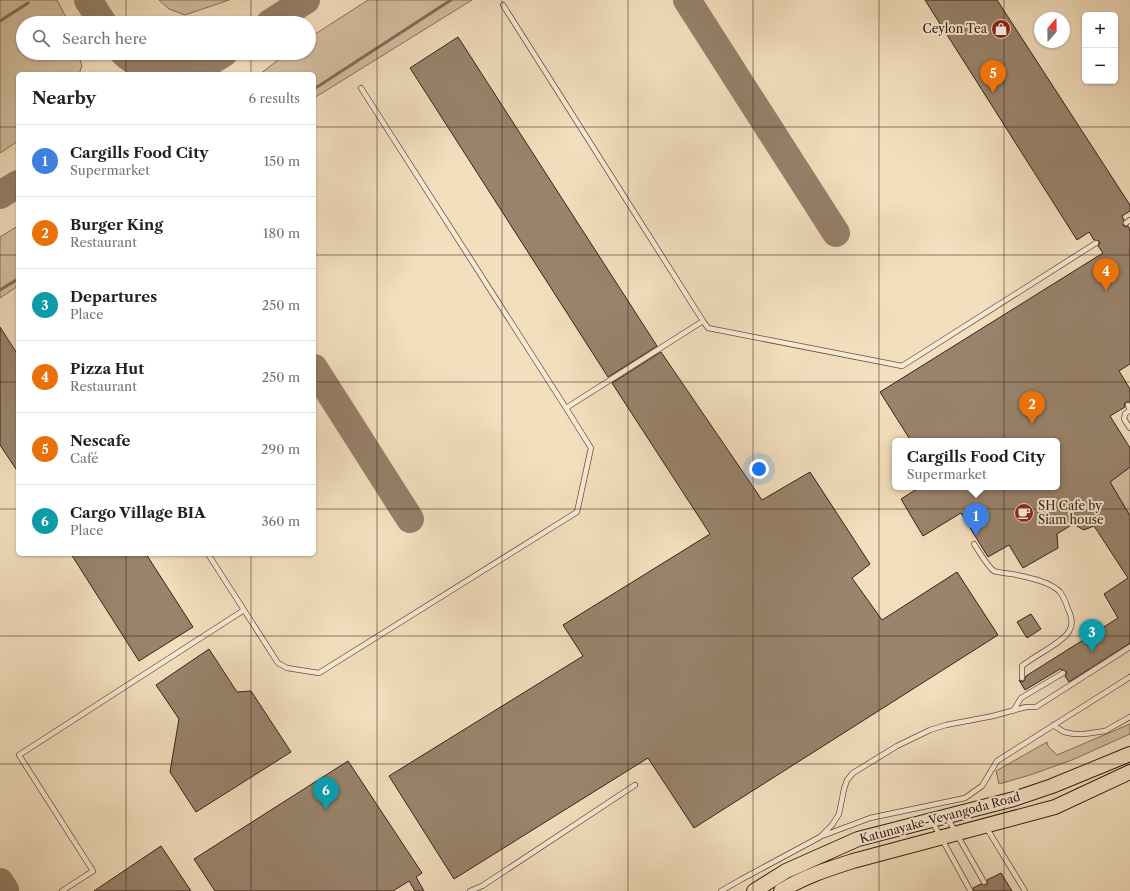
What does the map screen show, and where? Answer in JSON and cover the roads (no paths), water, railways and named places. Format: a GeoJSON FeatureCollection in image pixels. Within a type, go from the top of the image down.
{"type":"FeatureCollection","features":[{"type":"Feature","properties":{"kind":"main road","name":"Katunayake-Veyangoda Road"},"geometry":{"type":"LineString","coordinates":[[754,891],[786,871],[858,839],[931,819],[1014,799],[1046,788],[1130,754]]}},
{"type":"Feature","properties":{"kind":"main road","name":"Katunayake-Veyangoda Road"},"geometry":{"type":"LineString","coordinates":[[781,891],[792,884],[853,861],[1055,807],[1130,772]]}},
{"type":"Feature","properties":{"kind":"lane"},"geometry":{"type":"LineString","coordinates":[[503,5],[708,328],[902,366],[1096,243]]}},
{"type":"Feature","properties":{"kind":"lane"},"geometry":{"type":"LineString","coordinates":[[209,556],[278,663],[287,668],[319,673],[577,512],[591,448],[361,88]]}},
{"type":"Feature","properties":{"kind":"lane"},"geometry":{"type":"LineString","coordinates":[[566,408],[703,321]]}},
{"type":"Feature","properties":{"kind":"lane"},"geometry":{"type":"LineString","coordinates":[[1128,405],[1130,410],[1125,414],[1124,419],[1130,428]]}},
{"type":"Feature","properties":{"kind":"lane"},"geometry":{"type":"LineString","coordinates":[[974,544],[995,571],[1031,578],[1048,584],[1059,592],[1070,612],[1072,620],[1071,628],[1067,635],[1022,666],[1022,678]]}},
{"type":"Feature","properties":{"kind":"lane"},"geometry":{"type":"LineString","coordinates":[[62,891],[93,870],[19,755],[244,610]]}},
{"type":"Feature","properties":{"kind":"lane"},"geometry":{"type":"LineString","coordinates":[[820,837],[832,825],[839,814],[847,780],[853,773],[897,746],[930,730],[946,725],[993,716],[1026,707],[1036,707],[1130,647]]}},
{"type":"Feature","properties":{"kind":"lane"},"geometry":{"type":"LineString","coordinates":[[1012,711],[1021,698],[1063,673]]}},
{"type":"Feature","properties":{"kind":"lane"},"geometry":{"type":"LineString","coordinates":[[721,891],[742,878],[820,837],[870,818],[964,798],[982,786],[997,761],[1130,677]]}},
{"type":"Feature","properties":{"kind":"lane"},"geometry":{"type":"LineString","coordinates":[[1025,689],[1026,695]]}},
{"type":"Feature","properties":{"kind":"lane"},"geometry":{"type":"LineString","coordinates":[[1053,725],[1064,732],[1084,734],[1105,731],[1130,717]]}},
{"type":"Feature","properties":{"kind":"lane"},"geometry":{"type":"LineString","coordinates":[[470,891],[482,886],[635,785]]}},
{"type":"Feature","properties":{"kind":"lane"},"geometry":{"type":"LineString","coordinates":[[946,816],[984,882]]}},
{"type":"Feature","properties":{"kind":"lane"},"geometry":{"type":"LineString","coordinates":[[931,819],[970,890]]}},
{"type":"Feature","properties":{"kind":"lane"},"geometry":{"type":"LineString","coordinates":[[986,826],[1025,891]]}},
{"type":"Feature","properties":{"kind":"waterway"},"geometry":{"type":"LineString","coordinates":[[316,88],[451,0]]}},
{"type":"Feature","properties":{"kind":"waterway"},"geometry":{"type":"LineString","coordinates":[[0,21],[28,3]]}},
{"type":"Feature","properties":{"kind":"waterway"},"geometry":{"type":"LineString","coordinates":[[0,290],[16,280]]}},
{"type":"Feature","properties":{"kind":"place","name":"Ceylon Tea"},"geometry":{"type":"Point","coordinates":[1001,29]}},
{"type":"Feature","properties":{"kind":"place","name":"Nescafe"},"geometry":{"type":"Point","coordinates":[993,93]}},
{"type":"Feature","properties":{"kind":"place","name":"Pizza Hut"},"geometry":{"type":"Point","coordinates":[1106,291]}},
{"type":"Feature","properties":{"kind":"place","name":"Burger King"},"geometry":{"type":"Point","coordinates":[1032,424]}},
{"type":"Feature","properties":{"kind":"place","name":"SH Cafe by Siam house"},"geometry":{"type":"Point","coordinates":[1024,513]}},
{"type":"Feature","properties":{"kind":"place","name":"Cargills Food City"},"geometry":{"type":"Point","coordinates":[976,536]}},
{"type":"Feature","properties":{"kind":"place","name":"Departures"},"geometry":{"type":"Point","coordinates":[1092,652]}},
{"type":"Feature","properties":{"kind":"place","name":"Cargo Village BIA"},"geometry":{"type":"Point","coordinates":[326,810]}}]}
